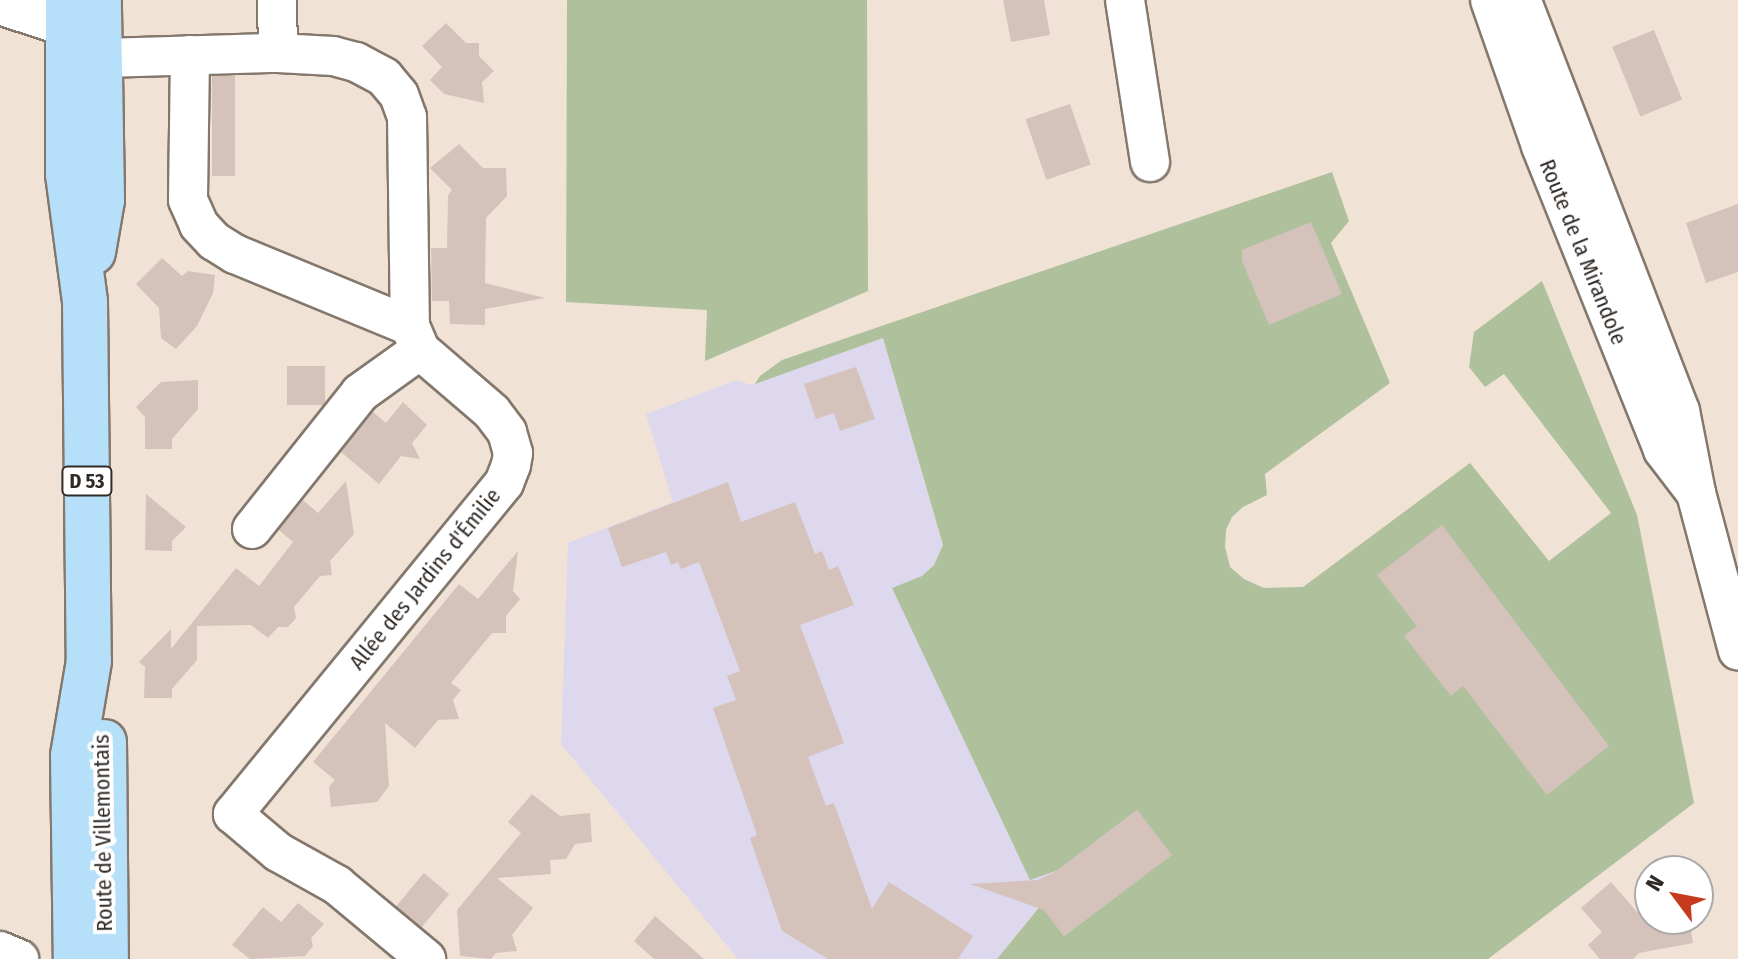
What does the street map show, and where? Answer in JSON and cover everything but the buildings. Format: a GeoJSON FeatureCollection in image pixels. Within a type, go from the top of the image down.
{"type":"FeatureCollection","features":[{"type":"Feature","properties":{"kind":"main road","name":"Route de Villemontais"},"geometry":{"type":"LineString","coordinates":[[84,31],[102,200],[85,302],[89,661],[104,742],[106,959]]}},
{"type":"Feature","properties":{"kind":"main road","name":"Route de Villemontais"},"geometry":{"type":"LineString","coordinates":[[76,959],[73,756],[89,661]]}},
{"type":"Feature","properties":{"kind":"street"},"geometry":{"type":"LineString","coordinates":[[277,0],[278,53]]}},
{"type":"Feature","properties":{"kind":"street"},"geometry":{"type":"LineString","coordinates":[[1125,0],[1150,162]]}},
{"type":"Feature","properties":{"kind":"street","name":"Route de la Mirandole"},"geometry":{"type":"LineString","coordinates":[[1490,0],[1541,146],[1592,228]]}},
{"type":"Feature","properties":{"kind":"street","name":"Route de la Mirandole"},"geometry":{"type":"LineString","coordinates":[[1521,0],[1663,450],[1696,493],[1738,651]]}},
{"type":"Feature","properties":{"kind":"street"},"geometry":{"type":"LineString","coordinates":[[0,5],[84,31],[190,55],[278,53],[333,56],[356,62],[384,77],[399,95],[407,117],[415,338],[360,393],[252,529]]}},
{"type":"Feature","properties":{"kind":"street"},"geometry":{"type":"LineString","coordinates":[[190,55],[188,200],[199,225],[214,241],[235,254],[415,338]]}},
{"type":"Feature","properties":{"kind":"street","name":"Allée des Jardins d'Émilie"},"geometry":{"type":"LineString","coordinates":[[415,338],[492,412],[507,432],[513,453],[504,483],[233,814],[278,852],[337,885],[426,959]]}},
{"type":"Feature","properties":{"kind":"street"},"geometry":{"type":"LineString","coordinates":[[0,951],[19,959]]}},
{"type":"Feature","properties":{"kind":"shaded area"},"geometry":{"type":"Polygon","coordinates":[[[883,338],[943,546],[934,565],[922,576],[892,589],[1120,823],[1137,809],[1172,855],[1064,936],[1040,905],[997,959],[738,959],[561,744],[568,543],[673,502],[646,414],[737,380],[751,385],[883,338]]]}},
{"type":"Feature","properties":{"kind":"green space"},"geometry":{"type":"Polygon","coordinates":[[[567,0],[867,0],[868,291],[705,361],[707,310],[566,302],[567,0]]]}},
{"type":"Feature","properties":{"kind":"green space"},"geometry":{"type":"Polygon","coordinates":[[[1332,172],[1349,221],[1331,243],[1390,383],[1265,474],[1267,495],[1243,507],[1232,517],[1226,530],[1225,547],[1230,567],[1244,579],[1264,588],[1303,587],[1470,463],[1549,561],[1611,513],[1504,374],[1485,387],[1469,367],[1474,332],[1542,281],[1637,515],[1694,803],[1488,959],[997,959],[1041,905],[1064,936],[1171,855],[1137,810],[1058,870],[1030,880],[892,588],[922,576],[934,565],[943,545],[883,338],[755,384],[760,376],[782,360],[1332,172]]]}}]}
